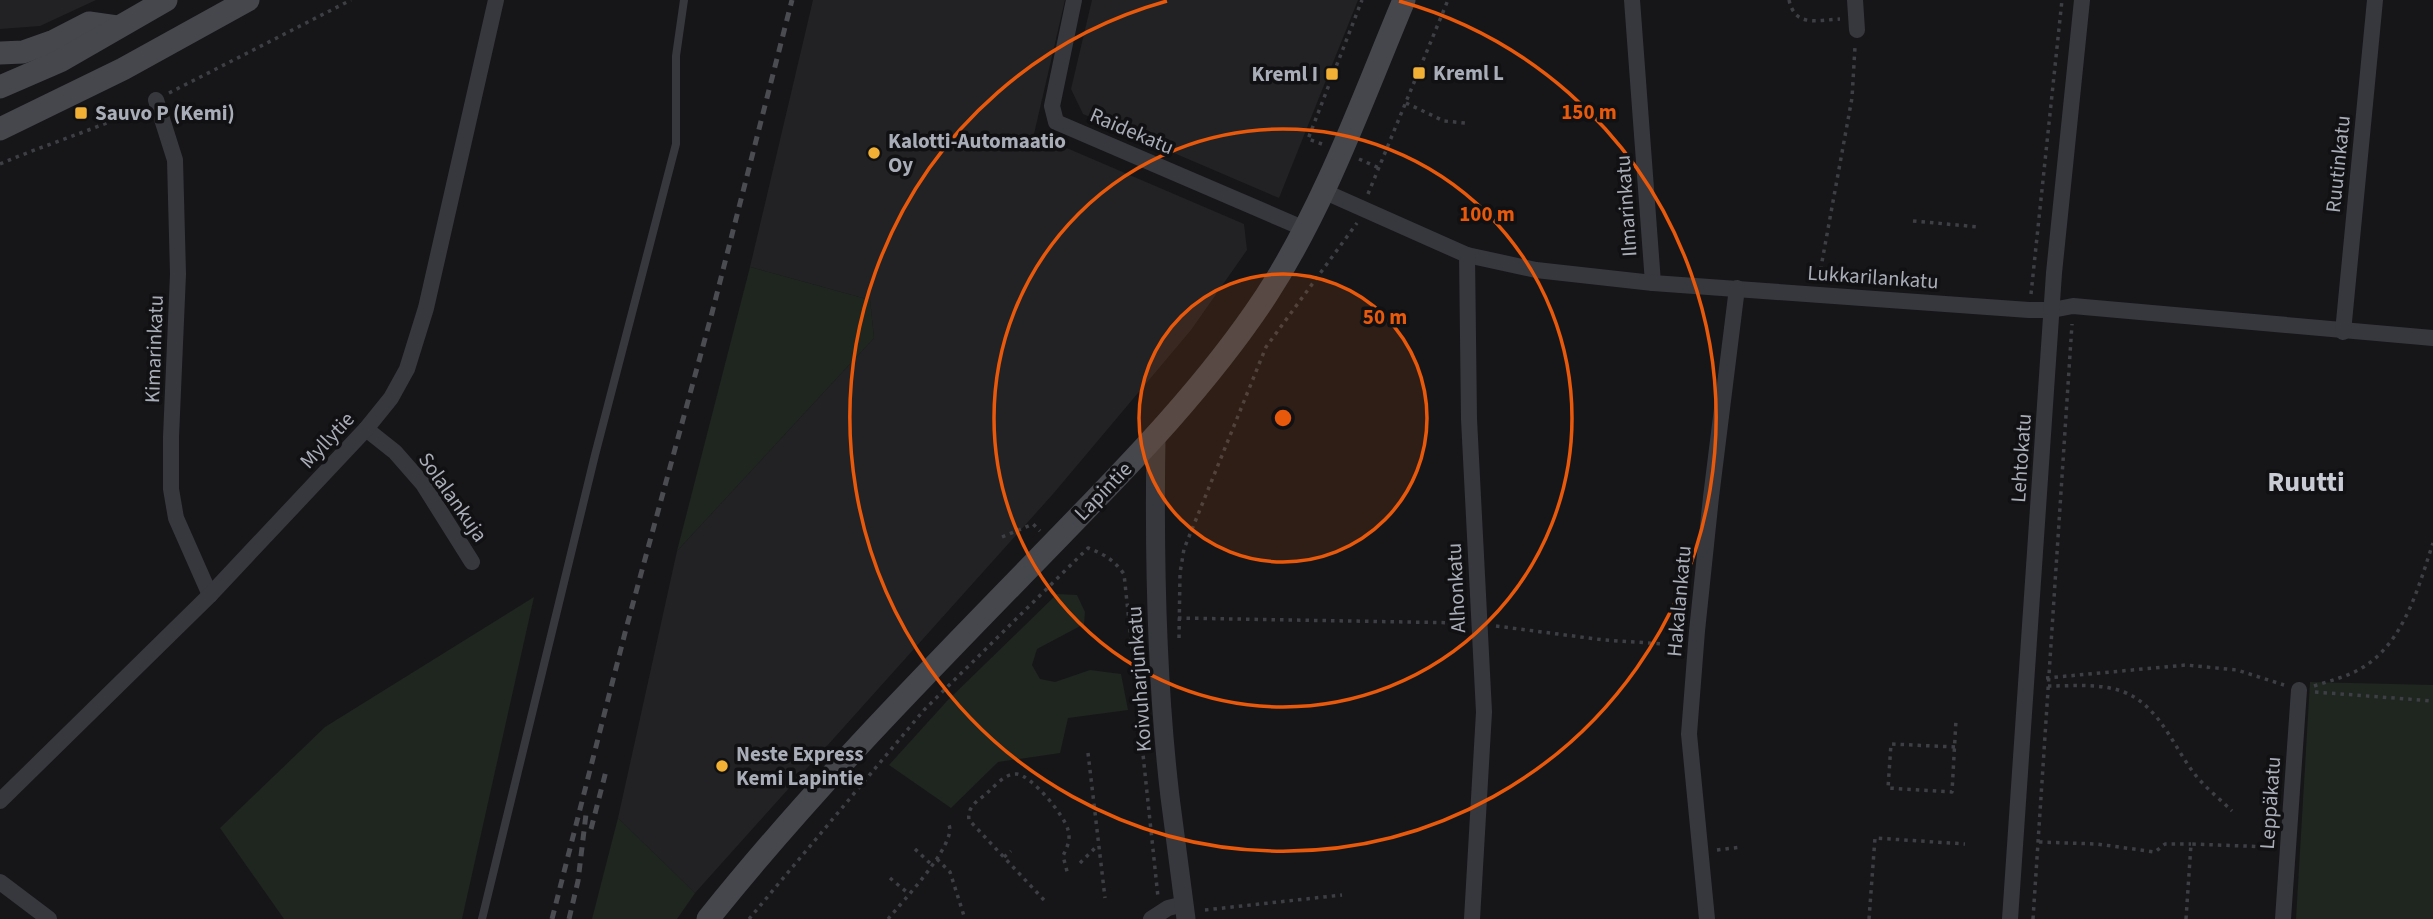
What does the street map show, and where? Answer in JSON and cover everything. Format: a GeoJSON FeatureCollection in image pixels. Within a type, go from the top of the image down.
{"type":"FeatureCollection","features":[{"type":"Feature","properties":{"kind":"main road"},"geometry":{"type":"LineString","coordinates":[[0,87],[60,61],[166,0]]}},
{"type":"Feature","properties":{"kind":"main road"},"geometry":{"type":"LineString","coordinates":[[0,129],[93,85],[248,0]]}},
{"type":"Feature","properties":{"kind":"main road","name":"Lapintie"},"geometry":{"type":"LineString","coordinates":[[708,919],[885,716],[1156,436],[1226,352],[1266,296],[1305,229],[1404,0]]}},
{"type":"Feature","properties":{"kind":"main road"},"geometry":{"type":"LineString","coordinates":[[0,53],[23,52],[54,41],[89,23],[117,27]]}},
{"type":"Feature","properties":{"kind":"street","name":"Myllytie"},"geometry":{"type":"LineString","coordinates":[[0,801],[210,595],[366,429],[397,388],[414,350],[496,0]]}},
{"type":"Feature","properties":{"kind":"street","name":"Raidekatu"},"geometry":{"type":"LineString","coordinates":[[1074,0],[1052,106],[1056,122],[1305,229]]}},
{"type":"Feature","properties":{"kind":"street","name":"Ilmarinkatu"},"geometry":{"type":"LineString","coordinates":[[1632,0],[1653,283]]}},
{"type":"Feature","properties":{"kind":"street"},"geometry":{"type":"LineString","coordinates":[[1855,0],[1856,24]]}},
{"type":"Feature","properties":{"kind":"street","name":"Lehtokatu"},"geometry":{"type":"LineString","coordinates":[[2010,919],[2029,676],[2052,310],[2082,0]]}},
{"type":"Feature","properties":{"kind":"street","name":"Ruutinkatu"},"geometry":{"type":"LineString","coordinates":[[2343,332],[2375,0]]}},
{"type":"Feature","properties":{"kind":"street","name":"Kimarinkatu"},"geometry":{"type":"LineString","coordinates":[[156,100],[175,160],[177,274],[171,489],[176,518],[210,595]]}},
{"type":"Feature","properties":{"kind":"street","name":"Lukkarilankatu"},"geometry":{"type":"LineString","coordinates":[[1323,191],[1467,255],[1536,270],[1653,283],[2029,310],[2073,306],[2433,338]]}},
{"type":"Feature","properties":{"kind":"street","name":"Alhonkatu"},"geometry":{"type":"LineString","coordinates":[[1467,255],[1469,419],[1484,716],[1472,919]]}},
{"type":"Feature","properties":{"kind":"street","name":"Hakalankatu"},"geometry":{"type":"LineString","coordinates":[[1707,919],[1689,734],[1723,393],[1737,288]]}},
{"type":"Feature","properties":{"kind":"street","name":"Solalankuja"},"geometry":{"type":"LineString","coordinates":[[366,429],[395,452],[423,484],[472,562]]}},
{"type":"Feature","properties":{"kind":"street","name":"Koivuharjunkatu"},"geometry":{"type":"LineString","coordinates":[[1156,436],[1157,619],[1170,796],[1185,911]]}},
{"type":"Feature","properties":{"kind":"street","name":"Leppäkatu"},"geometry":{"type":"LineString","coordinates":[[2283,919],[2299,690]]}},
{"type":"Feature","properties":{"kind":"street"},"geometry":{"type":"LineString","coordinates":[[0,882],[49,919]]}},
{"type":"Feature","properties":{"kind":"street"},"geometry":{"type":"LineString","coordinates":[[1155,916],[1168,908],[1185,911]]}},
{"type":"Feature","properties":{"kind":"lane"},"geometry":{"type":"LineString","coordinates":[[482,919],[595,455],[676,145],[676,55],[684,0]]}},
{"type":"Feature","properties":{"kind":"path"},"geometry":{"type":"LineString","coordinates":[[0,164],[106,125],[351,0]]}},
{"type":"Feature","properties":{"kind":"path"},"geometry":{"type":"LineString","coordinates":[[1308,139],[1362,0]]}},
{"type":"Feature","properties":{"kind":"path"},"geometry":{"type":"LineString","coordinates":[[1368,194],[1448,0]]}},
{"type":"Feature","properties":{"kind":"path"},"geometry":{"type":"LineString","coordinates":[[1789,0],[1793,12],[1801,19],[1856,24],[1852,98],[1816,294]]}},
{"type":"Feature","properties":{"kind":"path"},"geometry":{"type":"LineString","coordinates":[[2029,310],[2062,0]]}},
{"type":"Feature","properties":{"kind":"path"},"geometry":{"type":"LineString","coordinates":[[1406,103],[1444,121],[1465,123]]}},
{"type":"Feature","properties":{"kind":"path"},"geometry":{"type":"LineString","coordinates":[[27,145],[30,152]]}},
{"type":"Feature","properties":{"kind":"path"},"geometry":{"type":"LineString","coordinates":[[1363,161],[1379,168]]}},
{"type":"Feature","properties":{"kind":"path"},"geometry":{"type":"LineString","coordinates":[[1913,221],[1979,227]]}},
{"type":"Feature","properties":{"kind":"path"},"geometry":{"type":"LineString","coordinates":[[1179,642],[1180,573],[1184,549],[1266,347],[1357,223]]}},
{"type":"Feature","properties":{"kind":"path"},"geometry":{"type":"LineString","coordinates":[[2033,919],[2073,306]]}},
{"type":"Feature","properties":{"kind":"path"},"geometry":{"type":"LineString","coordinates":[[2299,690],[2343,677],[2366,665],[2385,648],[2415,597],[2433,543]]}},
{"type":"Feature","properties":{"kind":"path"},"geometry":{"type":"LineString","coordinates":[[749,919],[924,710],[1088,548],[1103,554],[1124,574],[1155,916]]}},
{"type":"Feature","properties":{"kind":"path"},"geometry":{"type":"LineString","coordinates":[[1157,619],[1479,623],[1604,640],[1696,646]]}},
{"type":"Feature","properties":{"kind":"path"},"geometry":{"type":"LineString","coordinates":[[2029,676],[2048,678],[2186,665],[2212,666],[2262,676],[2299,690],[2433,701]]}},
{"type":"Feature","properties":{"kind":"path"},"geometry":{"type":"LineString","coordinates":[[2048,686],[2095,686],[2124,692],[2146,707],[2170,734],[2199,779],[2232,811]]}},
{"type":"Feature","properties":{"kind":"path"},"geometry":{"type":"LineString","coordinates":[[1955,747],[1891,744],[1888,788],[1952,792],[1955,747],[1956,720]]}},
{"type":"Feature","properties":{"kind":"path"},"geometry":{"type":"LineString","coordinates":[[1088,754],[1093,778],[1105,898]]}},
{"type":"Feature","properties":{"kind":"path"},"geometry":{"type":"LineString","coordinates":[[1044,900],[969,820],[968,814],[973,804],[1008,775],[1019,774],[1029,779],[1068,827],[1069,842],[1063,856],[1068,875]]}},
{"type":"Feature","properties":{"kind":"path"},"geometry":{"type":"LineString","coordinates":[[888,919],[937,859],[950,837],[949,825]]}},
{"type":"Feature","properties":{"kind":"path"},"geometry":{"type":"LineString","coordinates":[[1870,917],[1875,838],[1965,844]]}},
{"type":"Feature","properties":{"kind":"path"},"geometry":{"type":"LineString","coordinates":[[2015,842],[2097,844],[2155,852],[2165,844],[2288,847]]}},
{"type":"Feature","properties":{"kind":"path"},"geometry":{"type":"LineString","coordinates":[[2186,919],[2191,844]]}},
{"type":"Feature","properties":{"kind":"path"},"geometry":{"type":"LineString","coordinates":[[1701,852],[1741,847]]}},
{"type":"Feature","properties":{"kind":"path"},"geometry":{"type":"LineString","coordinates":[[1080,863],[1100,848]]}},
{"type":"Feature","properties":{"kind":"path"},"geometry":{"type":"LineString","coordinates":[[915,849],[932,865]]}},
{"type":"Feature","properties":{"kind":"path"},"geometry":{"type":"LineString","coordinates":[[1004,857],[1011,851]]}},
{"type":"Feature","properties":{"kind":"path"},"geometry":{"type":"LineString","coordinates":[[937,859],[950,872],[965,919]]}},
{"type":"Feature","properties":{"kind":"path"},"geometry":{"type":"LineString","coordinates":[[890,878],[909,894]]}},
{"type":"Feature","properties":{"kind":"path"},"geometry":{"type":"LineString","coordinates":[[1205,919],[1205,907],[1342,895]]}},
{"type":"Feature","properties":{"kind":"shaded area"},"geometry":{"type":"Polygon","coordinates":[[[0,0],[96,0],[40,26],[0,29],[0,0]]]}},
{"type":"Feature","properties":{"kind":"shaded area"},"geometry":{"type":"Polygon","coordinates":[[[813,0],[1065,0],[1034,134],[1244,224],[1247,250],[1191,330],[1053,494],[695,893],[618,818],[677,551],[874,338],[870,300],[750,267],[813,0]]]}},
{"type":"Feature","properties":{"kind":"shaded area"},"geometry":{"type":"Polygon","coordinates":[[[1092,0],[1358,0],[1279,198],[1083,114],[1071,89],[1092,0]]]}},
{"type":"Feature","properties":{"kind":"shaded area"},"geometry":{"type":"Polygon","coordinates":[[[750,267],[870,300],[874,338],[677,551],[750,267]]]}},
{"type":"Feature","properties":{"kind":"shaded area"},"geometry":{"type":"Polygon","coordinates":[[[1057,594],[1077,595],[1085,612],[1084,624],[1037,649],[1032,665],[1040,679],[1055,682],[1090,670],[1121,674],[1128,710],[1068,718],[1060,753],[998,762],[951,808],[889,765],[947,701],[1057,594]]]}},
{"type":"Feature","properties":{"kind":"shaded area"},"geometry":{"type":"Polygon","coordinates":[[[534,597],[462,919],[284,919],[220,828],[325,727],[534,597]]]}},
{"type":"Feature","properties":{"kind":"shaded area"},"geometry":{"type":"Polygon","coordinates":[[[2310,682],[2433,685],[2433,919],[2296,919],[2310,682]]]}},
{"type":"Feature","properties":{"kind":"shaded area"},"geometry":{"type":"Polygon","coordinates":[[[618,818],[695,893],[677,919],[592,919],[618,818]]]}},
{"type":"Feature","properties":{"kind":"railway"},"geometry":{"type":"LineString","coordinates":[[552,919],[792,0]]}},
{"type":"Feature","properties":{"kind":"railway"},"geometry":{"type":"LineString","coordinates":[[591,829],[606,771]]}},
{"type":"Feature","properties":{"kind":"railway"},"geometry":{"type":"LineString","coordinates":[[569,919],[578,881],[586,814]]}},
{"type":"Feature","properties":{"kind":"place","name":"Kreml L"},"geometry":{"type":"Point","coordinates":[1419,73]}},
{"type":"Feature","properties":{"kind":"place","name":"Kreml I"},"geometry":{"type":"Point","coordinates":[1332,74]}},
{"type":"Feature","properties":{"kind":"place","name":"Sauvo P (Kemi)"},"geometry":{"type":"Point","coordinates":[81,113]}},
{"type":"Feature","properties":{"kind":"place","name":"Kalotti-Automaatio Oy"},"geometry":{"type":"Point","coordinates":[874,153]}},
{"type":"Feature","properties":{"kind":"place","name":"Neste Express Kemi Lapintie"},"geometry":{"type":"Point","coordinates":[722,766]}},
{"type":"Feature","properties":{"kind":"district","name":"Ruutti"},"geometry":{"type":"Point","coordinates":[2306,481]}}]}
